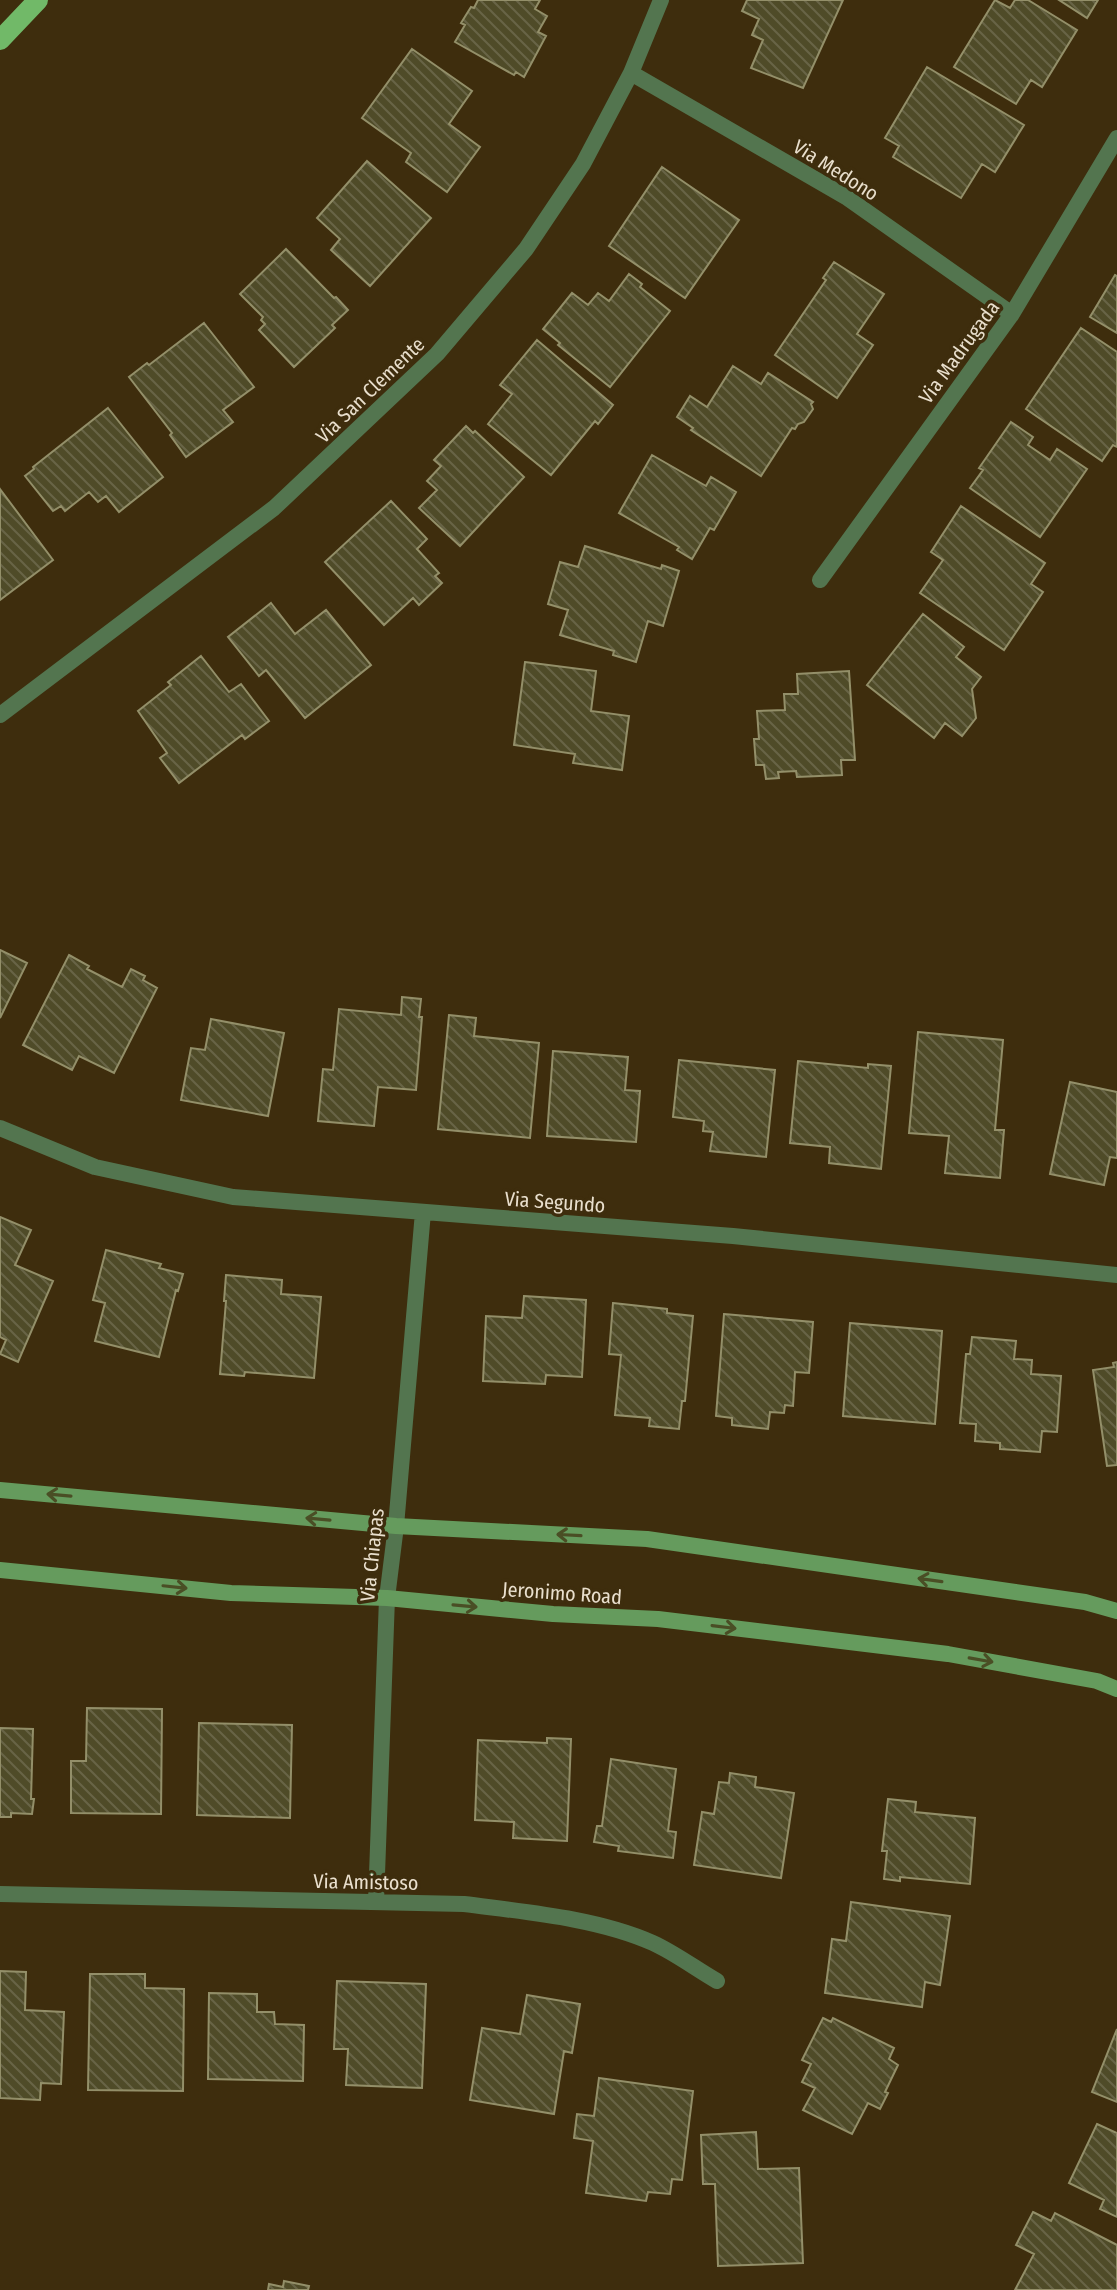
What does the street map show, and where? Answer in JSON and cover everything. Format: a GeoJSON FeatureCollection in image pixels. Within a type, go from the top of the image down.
{"type":"FeatureCollection","features":[{"type":"Feature","properties":{"kind":"main road"},"geometry":{"type":"LineString","coordinates":[[0,40],[38,0]]}},
{"type":"Feature","properties":{"kind":"main road"},"geometry":{"type":"LineString","coordinates":[[0,1490],[396,1526],[647,1539],[1085,1602],[1117,1611]]}},
{"type":"Feature","properties":{"kind":"main road","name":"Jeronimo Road"},"geometry":{"type":"LineString","coordinates":[[0,1570],[231,1593],[387,1598],[553,1614],[658,1619],[948,1654],[1097,1681],[1117,1689]]}},
{"type":"Feature","properties":{"kind":"street","name":"Via San Clemente"},"geometry":{"type":"LineString","coordinates":[[0,715],[274,508],[437,354],[526,249],[583,164],[631,73],[661,0]]}},
{"type":"Feature","properties":{"kind":"street","name":"Via Medono"},"geometry":{"type":"LineString","coordinates":[[631,73],[846,197],[1012,314]]}},
{"type":"Feature","properties":{"kind":"street","name":"Via Madrugada"},"geometry":{"type":"LineString","coordinates":[[820,580],[1012,314],[1117,138]]}},
{"type":"Feature","properties":{"kind":"street","name":"Via Segundo"},"geometry":{"type":"LineString","coordinates":[[0,1128],[95,1167],[233,1197],[764,1239],[1117,1275]]}},
{"type":"Feature","properties":{"kind":"street","name":"Via Chiapas"},"geometry":{"type":"LineString","coordinates":[[376,1902],[387,1598],[423,1212]]}},
{"type":"Feature","properties":{"kind":"street","name":"Via Amistoso"},"geometry":{"type":"LineString","coordinates":[[0,1894],[464,1904],[598,1926],[653,1943],[717,1981]]}},
{"type":"Feature","properties":{"kind":"building"},"geometry":{"type":"Polygon","coordinates":[[[478,0],[540,0],[535,9],[547,16],[538,32],[546,36],[524,77],[516,72],[514,75],[455,42],[465,25],[461,23],[478,0]]]}},
{"type":"Feature","properties":{"kind":"building"},"geometry":{"type":"Polygon","coordinates":[[[747,0],[843,0],[803,88],[751,68],[763,40],[752,35],[759,19],[742,11],[747,0]]]}},
{"type":"Feature","properties":{"kind":"building"},"geometry":{"type":"Polygon","coordinates":[[[995,0],[1010,8],[1015,0],[1028,0],[1077,30],[1042,87],[1031,80],[1016,104],[954,67],[995,0]]]}},
{"type":"Feature","properties":{"kind":"building"},"geometry":{"type":"Polygon","coordinates":[[[1059,0],[1098,0],[1087,18],[1059,0]]]}},
{"type":"Feature","properties":{"kind":"building"},"geometry":{"type":"Polygon","coordinates":[[[412,49],[472,91],[449,124],[480,147],[447,192],[406,162],[411,153],[362,118],[412,49]]]}},
{"type":"Feature","properties":{"kind":"building"},"geometry":{"type":"Polygon","coordinates":[[[927,67],[1024,125],[995,172],[982,164],[961,198],[893,157],[899,146],[885,138],[927,67]]]}},
{"type":"Feature","properties":{"kind":"building"},"geometry":{"type":"Polygon","coordinates":[[[367,161],[431,218],[370,286],[331,250],[340,239],[317,218],[367,161]]]}},
{"type":"Feature","properties":{"kind":"building"},"geometry":{"type":"Polygon","coordinates":[[[662,167],[739,220],[685,298],[609,246],[662,167]]]}},
{"type":"Feature","properties":{"kind":"building"},"geometry":{"type":"Polygon","coordinates":[[[286,249],[348,310],[332,325],[335,328],[294,367],[259,330],[265,324],[261,320],[263,317],[240,294],[286,249]]]}},
{"type":"Feature","properties":{"kind":"building"},"geometry":{"type":"Polygon","coordinates":[[[834,262],[884,294],[857,334],[873,345],[837,398],[775,355],[826,280],[823,278],[834,262]]]}},
{"type":"Feature","properties":{"kind":"building"},"geometry":{"type":"Polygon","coordinates":[[[629,274],[670,311],[610,387],[543,329],[572,293],[588,305],[598,293],[609,301],[629,274]]]}},
{"type":"Feature","properties":{"kind":"building"},"geometry":{"type":"Polygon","coordinates":[[[1117,276],[1117,333],[1090,317],[1117,276]]]}},
{"type":"Feature","properties":{"kind":"building"},"geometry":{"type":"Polygon","coordinates":[[[204,323],[254,387],[223,410],[233,422],[186,457],[170,435],[172,433],[129,377],[204,323]]]}},
{"type":"Feature","properties":{"kind":"building"},"geometry":{"type":"Polygon","coordinates":[[[1081,328],[1117,352],[1117,447],[1113,445],[1102,461],[1026,409],[1081,328]]]}},
{"type":"Feature","properties":{"kind":"building"},"geometry":{"type":"Polygon","coordinates":[[[537,340],[613,405],[598,424],[595,421],[551,475],[488,424],[512,394],[500,385],[537,340]]]}},
{"type":"Feature","properties":{"kind":"building"},"geometry":{"type":"Polygon","coordinates":[[[733,366],[761,384],[768,373],[813,402],[813,409],[804,422],[792,428],[761,476],[691,430],[693,428],[677,417],[690,396],[707,407],[733,366]]]}},
{"type":"Feature","properties":{"kind":"building"},"geometry":{"type":"Polygon","coordinates":[[[108,408],[163,477],[119,512],[106,496],[98,502],[89,492],[65,511],[61,506],[53,511],[25,476],[108,408]]]}},
{"type":"Feature","properties":{"kind":"building"},"geometry":{"type":"Polygon","coordinates":[[[1011,422],[1033,437],[1028,445],[1050,460],[1057,449],[1087,469],[1040,537],[970,488],[983,470],[979,468],[1011,422]]]}},
{"type":"Feature","properties":{"kind":"building"},"geometry":{"type":"Polygon","coordinates":[[[466,426],[524,477],[460,546],[419,508],[437,490],[427,481],[441,466],[434,460],[466,426]]]}},
{"type":"Feature","properties":{"kind":"building"},"geometry":{"type":"Polygon","coordinates":[[[652,455],[706,486],[711,477],[736,492],[714,530],[710,528],[692,559],[677,550],[679,547],[619,513],[652,455]]]}},
{"type":"Feature","properties":{"kind":"building"},"geometry":{"type":"Polygon","coordinates":[[[0,489],[53,560],[0,600],[0,489]]]}},
{"type":"Feature","properties":{"kind":"building"},"geometry":{"type":"Polygon","coordinates":[[[391,501],[427,539],[417,549],[439,573],[435,576],[442,583],[419,605],[413,598],[384,625],[325,562],[391,501]]]}},
{"type":"Feature","properties":{"kind":"building"},"geometry":{"type":"Polygon","coordinates":[[[961,506],[1045,563],[1031,584],[1043,592],[1004,650],[920,593],[943,560],[931,552],[961,506]]]}},
{"type":"Feature","properties":{"kind":"building"},"geometry":{"type":"Polygon","coordinates":[[[585,546],[661,569],[662,565],[679,571],[663,626],[648,621],[636,662],[613,655],[614,651],[560,635],[568,610],[548,604],[560,562],[578,567],[585,546]]]}},
{"type":"Feature","properties":{"kind":"building"},"geometry":{"type":"Polygon","coordinates":[[[271,603],[295,634],[326,610],[371,665],[305,718],[266,670],[259,676],[228,637],[271,603]]]}},
{"type":"Feature","properties":{"kind":"building"},"geometry":{"type":"Polygon","coordinates":[[[923,614],[964,647],[956,657],[981,677],[972,689],[976,718],[962,736],[945,723],[934,738],[867,685],[923,614]]]}},
{"type":"Feature","properties":{"kind":"building"},"geometry":{"type":"Polygon","coordinates":[[[201,656],[229,692],[241,684],[269,721],[245,739],[242,735],[179,783],[160,758],[167,753],[138,711],[201,656]]]}},
{"type":"Feature","properties":{"kind":"building"},"geometry":{"type":"Polygon","coordinates":[[[525,662],[596,671],[591,711],[629,716],[622,770],[573,763],[575,754],[514,745],[525,662]]]}},
{"type":"Feature","properties":{"kind":"building"},"geometry":{"type":"Polygon","coordinates":[[[849,671],[855,760],[841,760],[842,775],[797,777],[796,771],[778,772],[779,778],[766,779],[764,765],[756,765],[754,739],[759,739],[757,711],[785,710],[784,694],[798,694],[797,674],[849,671]]]}},
{"type":"Feature","properties":{"kind":"building"},"geometry":{"type":"Polygon","coordinates":[[[0,950],[27,963],[0,1018],[0,950]]]}},
{"type":"Feature","properties":{"kind":"building"},"geometry":{"type":"Polygon","coordinates":[[[69,955],[89,966],[87,969],[122,987],[131,969],[145,976],[143,980],[157,988],[114,1073],[79,1056],[72,1070],[23,1045],[69,955]]]}},
{"type":"Feature","properties":{"kind":"building"},"geometry":{"type":"Polygon","coordinates":[[[402,997],[421,999],[416,1090],[378,1087],[374,1126],[318,1121],[323,1069],[333,1070],[339,1009],[401,1015],[402,997]]]}},
{"type":"Feature","properties":{"kind":"building"},"geometry":{"type":"Polygon","coordinates":[[[449,1015],[476,1018],[474,1036],[539,1043],[530,1138],[438,1129],[449,1015]]]}},
{"type":"Feature","properties":{"kind":"building"},"geometry":{"type":"Polygon","coordinates":[[[211,1019],[284,1033],[268,1116],[181,1100],[191,1048],[205,1050],[211,1019]]]}},
{"type":"Feature","properties":{"kind":"building"},"geometry":{"type":"Polygon","coordinates":[[[918,1032],[1003,1040],[995,1130],[1004,1130],[1000,1178],[945,1173],[949,1136],[909,1133],[918,1032]]]}},
{"type":"Feature","properties":{"kind":"building"},"geometry":{"type":"Polygon","coordinates":[[[553,1051],[628,1057],[625,1090],[640,1091],[636,1142],[547,1136],[553,1051]]]}},
{"type":"Feature","properties":{"kind":"building"},"geometry":{"type":"Polygon","coordinates":[[[679,1060],[775,1070],[766,1157],[710,1151],[713,1132],[703,1131],[704,1121],[673,1117],[679,1060]]]}},
{"type":"Feature","properties":{"kind":"building"},"geometry":{"type":"Polygon","coordinates":[[[798,1061],[868,1068],[868,1064],[891,1066],[881,1169],[829,1163],[830,1147],[790,1143],[798,1061]]]}},
{"type":"Feature","properties":{"kind":"building"},"geometry":{"type":"Polygon","coordinates":[[[1070,1082],[1117,1092],[1117,1158],[1110,1157],[1104,1185],[1050,1174],[1070,1082]]]}},
{"type":"Feature","properties":{"kind":"building"},"geometry":{"type":"Polygon","coordinates":[[[0,1217],[31,1230],[15,1265],[53,1281],[18,1362],[0,1354],[6,1340],[0,1337],[0,1217]]]}},
{"type":"Feature","properties":{"kind":"building"},"geometry":{"type":"Polygon","coordinates":[[[106,1250],[161,1264],[159,1268],[183,1274],[159,1357],[95,1341],[105,1303],[93,1300],[106,1250]]]}},
{"type":"Feature","properties":{"kind":"building"},"geometry":{"type":"Polygon","coordinates":[[[226,1275],[282,1280],[281,1294],[321,1297],[314,1378],[245,1372],[244,1376],[220,1374],[226,1275]]]}},
{"type":"Feature","properties":{"kind":"building"},"geometry":{"type":"Polygon","coordinates":[[[524,1296],[586,1300],[582,1377],[546,1375],[545,1384],[483,1381],[486,1316],[522,1318],[524,1296]]]}},
{"type":"Feature","properties":{"kind":"building"},"geometry":{"type":"Polygon","coordinates":[[[613,1303],[667,1309],[667,1313],[693,1316],[685,1401],[682,1401],[679,1429],[649,1426],[650,1418],[615,1415],[621,1355],[609,1354],[613,1303]]]}},
{"type":"Feature","properties":{"kind":"building"},"geometry":{"type":"Polygon","coordinates":[[[724,1314],[813,1322],[809,1373],[795,1372],[793,1406],[785,1405],[784,1413],[770,1412],[768,1429],[732,1425],[732,1418],[716,1416],[724,1314]]]}},
{"type":"Feature","properties":{"kind":"building"},"geometry":{"type":"Polygon","coordinates":[[[850,1323],[942,1331],[935,1424],[843,1416],[850,1323]]]}},
{"type":"Feature","properties":{"kind":"building"},"geometry":{"type":"Polygon","coordinates":[[[972,1337],[1016,1341],[1014,1359],[1032,1360],[1031,1374],[1061,1376],[1057,1432],[1042,1431],[1040,1452],[1000,1449],[1000,1443],[975,1441],[976,1424],[960,1423],[966,1354],[970,1354],[972,1337]]]}},
{"type":"Feature","properties":{"kind":"building"},"geometry":{"type":"Polygon","coordinates":[[[1117,1362],[1117,1465],[1107,1466],[1093,1370],[1114,1367],[1113,1363],[1117,1362]]]}},
{"type":"Feature","properties":{"kind":"building"},"geometry":{"type":"Polygon","coordinates":[[[87,1708],[162,1709],[161,1814],[71,1813],[71,1761],[86,1761],[87,1708]]]}},
{"type":"Feature","properties":{"kind":"building"},"geometry":{"type":"Polygon","coordinates":[[[199,1723],[292,1725],[290,1818],[197,1815],[199,1723]]]}},
{"type":"Feature","properties":{"kind":"building"},"geometry":{"type":"Polygon","coordinates":[[[0,1728],[33,1729],[32,1814],[11,1813],[11,1817],[0,1817],[0,1728]]]}},
{"type":"Feature","properties":{"kind":"building"},"geometry":{"type":"Polygon","coordinates":[[[547,1738],[571,1739],[567,1841],[513,1838],[514,1822],[475,1820],[478,1740],[547,1743],[547,1738]]]}},
{"type":"Feature","properties":{"kind":"building"},"geometry":{"type":"Polygon","coordinates":[[[611,1759],[676,1769],[668,1831],[676,1832],[673,1858],[618,1851],[619,1846],[594,1842],[597,1826],[602,1826],[611,1759]]]}},
{"type":"Feature","properties":{"kind":"building"},"geometry":{"type":"Polygon","coordinates":[[[730,1773],[756,1777],[755,1787],[794,1793],[781,1878],[694,1865],[702,1812],[714,1814],[719,1782],[729,1783],[730,1773]]]}},
{"type":"Feature","properties":{"kind":"building"},"geometry":{"type":"Polygon","coordinates":[[[888,1799],[916,1802],[915,1812],[975,1818],[970,1884],[900,1877],[900,1881],[884,1879],[887,1851],[882,1851],[888,1799]]]}},
{"type":"Feature","properties":{"kind":"building"},"geometry":{"type":"Polygon","coordinates":[[[851,1902],[950,1916],[940,1985],[925,1982],[922,2007],[825,1993],[832,1939],[846,1941],[851,1902]]]}},
{"type":"Feature","properties":{"kind":"building"},"geometry":{"type":"Polygon","coordinates":[[[0,1971],[26,1972],[25,2010],[64,2012],[61,2084],[41,2083],[40,2100],[0,2098],[0,1971]]]}},
{"type":"Feature","properties":{"kind":"building"},"geometry":{"type":"Polygon","coordinates":[[[90,1974],[145,1974],[145,1988],[184,1989],[183,2091],[88,2090],[90,1974]]]}},
{"type":"Feature","properties":{"kind":"building"},"geometry":{"type":"Polygon","coordinates":[[[337,1981],[426,1984],[422,2088],[346,2085],[348,2049],[334,2049],[337,1981]]]}},
{"type":"Feature","properties":{"kind":"building"},"geometry":{"type":"Polygon","coordinates":[[[209,1993],[257,1994],[257,2012],[274,2012],[275,2024],[304,2025],[303,2081],[208,2079],[209,1993]]]}},
{"type":"Feature","properties":{"kind":"building"},"geometry":{"type":"Polygon","coordinates":[[[527,1995],[580,2004],[572,2053],[564,2051],[554,2114],[470,2100],[482,2028],[520,2034],[527,1995]]]}},
{"type":"Feature","properties":{"kind":"building"},"geometry":{"type":"Polygon","coordinates":[[[823,2018],[831,2022],[833,2018],[894,2048],[889,2059],[898,2065],[885,2092],[888,2093],[880,2109],[868,2103],[852,2134],[803,2110],[815,2088],[802,2082],[811,2064],[802,2060],[823,2018]]]}},
{"type":"Feature","properties":{"kind":"building"},"geometry":{"type":"Polygon","coordinates":[[[1117,2029],[1117,2102],[1092,2092],[1117,2029]]]}},
{"type":"Feature","properties":{"kind":"building"},"geometry":{"type":"Polygon","coordinates":[[[599,2078],[693,2091],[682,2180],[672,2179],[670,2194],[648,2192],[646,2201],[586,2193],[593,2141],[574,2138],[577,2114],[594,2116],[599,2078]]]}},
{"type":"Feature","properties":{"kind":"building"},"geometry":{"type":"Polygon","coordinates":[[[1097,2124],[1117,2133],[1117,2217],[1100,2209],[1104,2200],[1069,2183],[1097,2124]]]}},
{"type":"Feature","properties":{"kind":"building"},"geometry":{"type":"Polygon","coordinates":[[[756,2132],[758,2169],[799,2168],[803,2263],[718,2266],[715,2184],[703,2184],[701,2135],[756,2132]]]}},
{"type":"Feature","properties":{"kind":"building"},"geometry":{"type":"Polygon","coordinates":[[[1033,2212],[1051,2221],[1055,2213],[1117,2245],[1117,2290],[1015,2290],[1034,2254],[1016,2245],[1033,2212]]]}},
{"type":"Feature","properties":{"kind":"building"},"geometry":{"type":"Polygon","coordinates":[[[284,2281],[309,2286],[308,2290],[268,2290],[269,2284],[283,2287],[284,2281]]]}}]}
